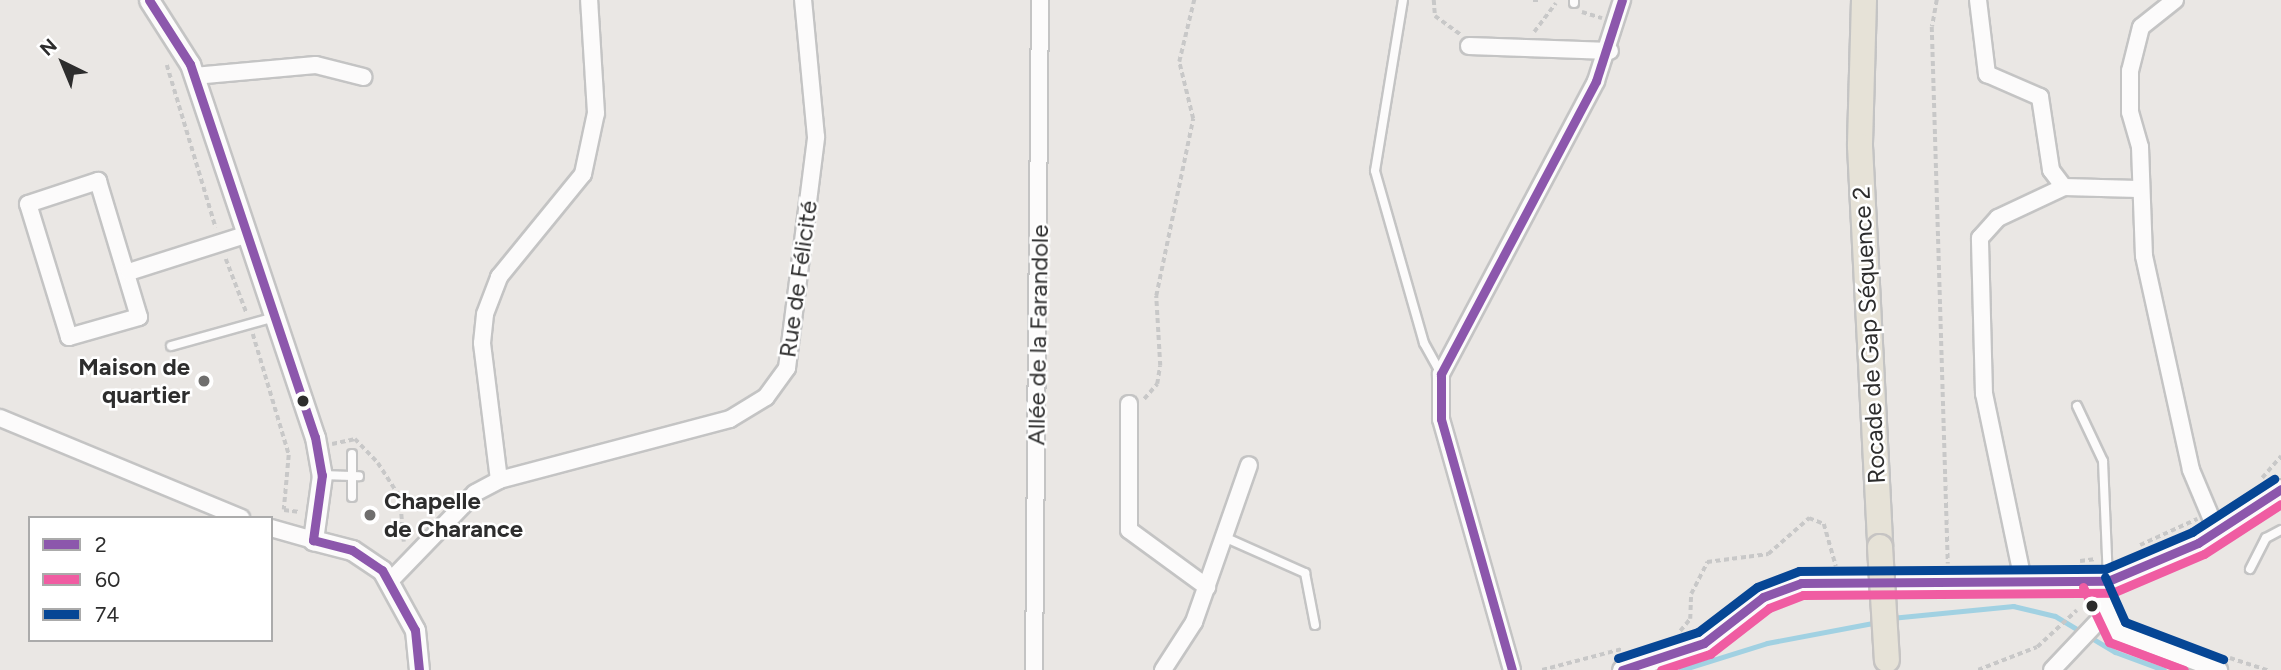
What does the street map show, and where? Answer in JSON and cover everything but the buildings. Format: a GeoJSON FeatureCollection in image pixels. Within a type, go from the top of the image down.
{"type":"FeatureCollection","features":[{"type":"Feature","properties":{"kind":"main road","name":"Rocade de Gap Séquence 2"},"geometry":{"type":"LineString","coordinates":[[1864,0],[1860,146],[1887,665]]}},
{"type":"Feature","properties":{"kind":"street"},"geometry":{"type":"LineString","coordinates":[[149,0],[194,76],[317,448],[322,475],[313,540]]}},
{"type":"Feature","properties":{"kind":"street"},"geometry":{"type":"LineString","coordinates":[[499,480],[482,344],[485,314],[499,277],[583,174],[596,113],[589,0]]}},
{"type":"Feature","properties":{"kind":"street","name":"Rue de Félicité"},"geometry":{"type":"LineString","coordinates":[[390,581],[417,556],[461,505],[499,480],[730,419],[766,397],[787,368],[816,137],[803,0]]}},
{"type":"Feature","properties":{"kind":"street","name":"Allée de la Farandole"},"geometry":{"type":"LineString","coordinates":[[1034,670],[1040,0]]}},
{"type":"Feature","properties":{"kind":"street"},"geometry":{"type":"LineString","coordinates":[[1512,670],[1441,419],[1441,374],[1610,51],[1622,0]]}},
{"type":"Feature","properties":{"kind":"street"},"geometry":{"type":"LineString","coordinates":[[1978,0],[1987,74],[2040,97],[2051,170],[2064,187]]}},
{"type":"Feature","properties":{"kind":"street"},"geometry":{"type":"LineString","coordinates":[[2175,0],[2141,27],[2130,71],[2138,189],[2144,256],[2191,470],[2217,531]]}},
{"type":"Feature","properties":{"kind":"street"},"geometry":{"type":"LineString","coordinates":[[1471,40],[1610,51]]}},
{"type":"Feature","properties":{"kind":"street"},"geometry":{"type":"LineString","coordinates":[[194,76],[316,65],[363,77]]}},
{"type":"Feature","properties":{"kind":"street"},"geometry":{"type":"LineString","coordinates":[[98,181],[129,272],[139,317],[69,337],[28,204],[98,181]]}},
{"type":"Feature","properties":{"kind":"street"},"geometry":{"type":"LineString","coordinates":[[2023,580],[1984,394],[1980,238],[1997,218],[2064,187],[2138,189]]}},
{"type":"Feature","properties":{"kind":"street"},"geometry":{"type":"LineString","coordinates":[[129,272],[248,234]]}},
{"type":"Feature","properties":{"kind":"street"},"geometry":{"type":"LineString","coordinates":[[1129,404],[1129,530],[1207,587]]}},
{"type":"Feature","properties":{"kind":"street"},"geometry":{"type":"LineString","coordinates":[[0,418],[236,516]]}},
{"type":"Feature","properties":{"kind":"street"},"geometry":{"type":"LineString","coordinates":[[1163,670],[1194,622],[1249,465]]}},
{"type":"Feature","properties":{"kind":"street"},"geometry":{"type":"LineString","coordinates":[[1622,670],[1704,643],[1779,587],[2023,580],[2101,582],[2217,531],[2279,494]]}},
{"type":"Feature","properties":{"kind":"street"},"geometry":{"type":"LineString","coordinates":[[273,529],[352,550],[390,581],[415,630],[418,670]]}},
{"type":"Feature","properties":{"kind":"street"},"geometry":{"type":"LineString","coordinates":[[2101,582],[2105,614],[2128,639],[2219,670]]}},
{"type":"Feature","properties":{"kind":"street"},"geometry":{"type":"LineString","coordinates":[[2052,670],[2105,614]]}},
{"type":"Feature","properties":{"kind":"lane"},"geometry":{"type":"LineString","coordinates":[[1403,0],[1374,171],[1424,343],[1441,374]]}},
{"type":"Feature","properties":{"kind":"lane"},"geometry":{"type":"LineString","coordinates":[[171,346],[275,317]]}},
{"type":"Feature","properties":{"kind":"lane"},"geometry":{"type":"LineString","coordinates":[[2077,406],[2103,461],[2108,557],[2101,582]]}},
{"type":"Feature","properties":{"kind":"lane"},"geometry":{"type":"LineString","coordinates":[[352,454],[356,476],[352,498]]}},
{"type":"Feature","properties":{"kind":"lane"},"geometry":{"type":"LineString","coordinates":[[322,475],[356,476]]}},
{"type":"Feature","properties":{"kind":"lane"},"geometry":{"type":"LineString","coordinates":[[2250,569],[2266,538],[2281,530]]}},
{"type":"Feature","properties":{"kind":"lane"},"geometry":{"type":"LineString","coordinates":[[1224,537],[1305,573],[1315,625]]}},
{"type":"Feature","properties":{"kind":"path"},"geometry":{"type":"LineString","coordinates":[[1129,404],[1147,398],[1160,366],[1156,296],[1192,119],[1179,62],[1194,0]]}},
{"type":"Feature","properties":{"kind":"path"},"geometry":{"type":"LineString","coordinates":[[1434,0],[1435,16],[1446,26],[1471,40]]}},
{"type":"Feature","properties":{"kind":"path"},"geometry":{"type":"LineString","coordinates":[[1937,0],[1932,27],[1938,82],[1947,569]]}},
{"type":"Feature","properties":{"kind":"path"},"geometry":{"type":"LineString","coordinates":[[1527,34],[1556,3]]}},
{"type":"Feature","properties":{"kind":"path"},"geometry":{"type":"LineString","coordinates":[[164,52],[220,243],[247,313]]}},
{"type":"Feature","properties":{"kind":"path"},"geometry":{"type":"LineString","coordinates":[[254,338],[289,455],[284,510],[304,513]]}},
{"type":"Feature","properties":{"kind":"path"},"geometry":{"type":"LineString","coordinates":[[317,448],[355,439],[368,450],[400,498],[402,541],[417,556]]}},
{"type":"Feature","properties":{"kind":"path"},"geometry":{"type":"LineString","coordinates":[[2255,485],[2281,456]]}},
{"type":"Feature","properties":{"kind":"path"},"geometry":{"type":"LineString","coordinates":[[2072,562],[2108,557],[2208,513]]}},
{"type":"Feature","properties":{"kind":"path"},"geometry":{"type":"LineString","coordinates":[[1978,670],[2037,646],[2060,629],[2077,610]]}},
{"type":"Feature","properties":{"kind":"waterway"},"geometry":{"type":"LineString","coordinates":[[1891,618],[2013,606],[2055,616],[2115,652],[2164,670]]}},
{"type":"Feature","properties":{"kind":"waterway"},"geometry":{"type":"LineString","coordinates":[[1681,670],[1767,643],[1878,622]]}},
{"type":"Feature","properties":{"kind":"transit line","name":"2"},"geometry":{"type":"LineString","coordinates":[[149,0],[190,64],[315,437],[322,475],[313,540]]}},
{"type":"Feature","properties":{"kind":"transit line","name":"2"},"geometry":{"type":"LineString","coordinates":[[1512,670],[1441,419],[1441,374],[1596,81],[1622,0]]}},
{"type":"Feature","properties":{"kind":"transit line","name":"74"},"geometry":{"type":"LineString","coordinates":[[1618,658],[1698,632],[1757,587],[1799,571],[2105,569],[2192,532],[2274,479]]}},
{"type":"Feature","properties":{"kind":"transit line","name":"2"},"geometry":{"type":"LineString","coordinates":[[1622,670],[1704,643],[1763,597],[1801,583],[2108,581],[2198,543],[2281,489]]}},
{"type":"Feature","properties":{"kind":"transit line","name":"60"},"geometry":{"type":"LineString","coordinates":[[1661,670],[1710,654],[1769,608],[1803,595],[2112,593],[2204,554],[2281,504]]}},
{"type":"Feature","properties":{"kind":"transit line","name":"2"},"geometry":{"type":"LineString","coordinates":[[313,540],[352,550],[382,570],[415,630],[419,670]]}},
{"type":"Feature","properties":{"kind":"transit line","name":"74"},"geometry":{"type":"LineString","coordinates":[[2105,577],[2125,622],[2223,659]]}},
{"type":"Feature","properties":{"kind":"transit line","name":"60"},"geometry":{"type":"LineString","coordinates":[[2083,587],[2109,642],[2184,670]]}},
{"type":"Feature","properties":{"kind":"place","name":"Maison de quartier"},"geometry":{"type":"Point","coordinates":[204,381]}},
{"type":"Feature","properties":{"kind":"place","name":"Chapelle de Charance"},"geometry":{"type":"Point","coordinates":[370,515]}}]}
